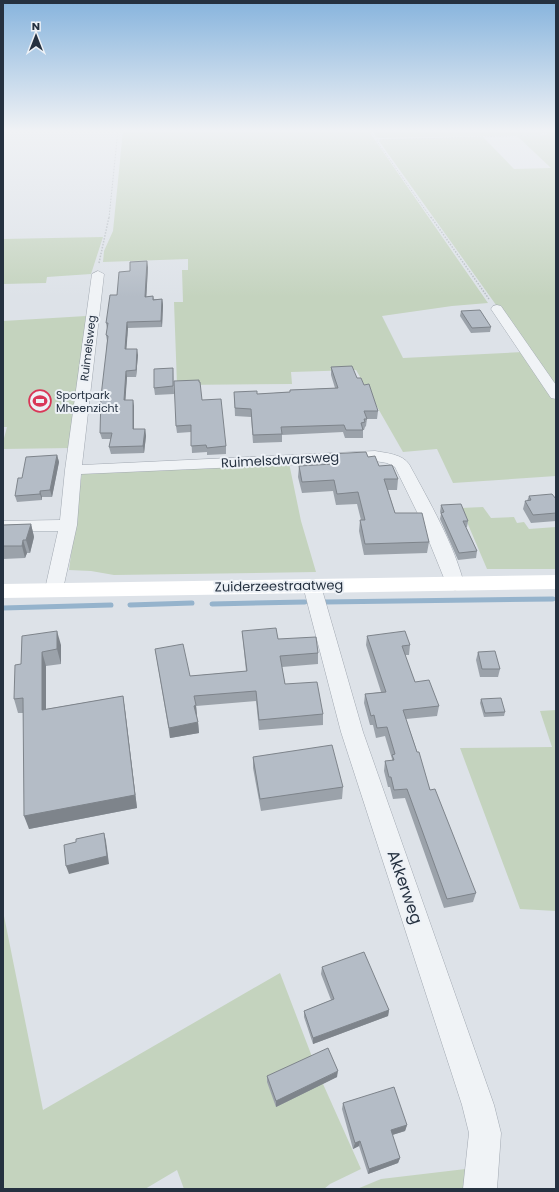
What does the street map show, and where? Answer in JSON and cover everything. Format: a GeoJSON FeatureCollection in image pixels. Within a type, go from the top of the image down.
{"type":"FeatureCollection","features":[{"type":"Feature","properties":{"kind":"main road","name":"Zuiderzeestraatweg"},"geometry":{"type":"LineString","coordinates":[[3,590],[556,582]]}},
{"type":"Feature","properties":{"kind":"street","name":"Ruimelsweg"},"geometry":{"type":"LineString","coordinates":[[54,589],[68,525],[73,470],[98,274]]}},
{"type":"Feature","properties":{"kind":"street"},"geometry":{"type":"LineString","coordinates":[[496,309],[556,395]]}},
{"type":"Feature","properties":{"kind":"street","name":"Ruimelsdwarsweg"},"geometry":{"type":"LineString","coordinates":[[73,470],[375,456],[392,458],[401,464],[427,514],[456,584]]}},
{"type":"Feature","properties":{"kind":"street"},"geometry":{"type":"LineString","coordinates":[[3,526],[68,525]]}},
{"type":"Feature","properties":{"kind":"street","name":"Akkerweg"},"geometry":{"type":"LineString","coordinates":[[312,586],[352,732],[478,1105],[485,1133],[480,1189]]}},
{"type":"Feature","properties":{"kind":"path"},"geometry":{"type":"LineString","coordinates":[[98,274],[100,256],[108,224],[112,186]]}},
{"type":"Feature","properties":{"kind":"path"},"geometry":{"type":"LineString","coordinates":[[408,186],[496,309]]}},
{"type":"Feature","properties":{"kind":"green space"},"geometry":{"type":"Polygon","coordinates":[[[117,186],[407,186],[488,303],[452,306],[382,316],[403,358],[523,352],[556,400],[556,476],[453,483],[437,449],[403,452],[356,370],[291,372],[292,384],[177,385],[174,302],[183,302],[182,270],[188,270],[188,259],[103,262],[104,251],[113,231],[117,186]]]}},
{"type":"Feature","properties":{"kind":"green space"},"geometry":{"type":"Polygon","coordinates":[[[411,186],[556,186],[556,389],[411,186]]]}},
{"type":"Feature","properties":{"kind":"green space"},"geometry":{"type":"Polygon","coordinates":[[[103,237],[91,274],[47,277],[46,283],[3,284],[3,239],[103,237]]]}},
{"type":"Feature","properties":{"kind":"green space","name":"Sportpark Mheenzicht"},"geometry":{"type":"Polygon","coordinates":[[[86,316],[71,448],[3,449],[3,442],[7,427],[3,427],[3,321],[86,316]]]}},
{"type":"Feature","properties":{"kind":"green space"},"geometry":{"type":"Polygon","coordinates":[[[289,463],[301,521],[316,572],[114,575],[91,571],[69,570],[82,472],[289,463]]]}},
{"type":"Feature","properties":{"kind":"green space"},"geometry":{"type":"Polygon","coordinates":[[[483,507],[491,518],[514,517],[517,523],[524,522],[529,529],[556,527],[556,569],[487,569],[461,508],[483,507]]]}},
{"type":"Feature","properties":{"kind":"green space"},"geometry":{"type":"Polygon","coordinates":[[[556,710],[556,911],[520,909],[460,748],[552,747],[540,711],[556,710]]]}},
{"type":"Feature","properties":{"kind":"green space"},"geometry":{"type":"Polygon","coordinates":[[[3,911],[43,1110],[280,973],[319,1075],[361,1169],[330,1184],[324,1189],[184,1189],[177,1170],[145,1189],[3,1189],[3,911]]]}},
{"type":"Feature","properties":{"kind":"green space"},"geometry":{"type":"Polygon","coordinates":[[[474,1168],[470,1189],[357,1189],[381,1179],[474,1168]]]}},
{"type":"Feature","properties":{"kind":"building"},"geometry":{"type":"Polygon","coordinates":[[[147,261],[145,297],[153,296],[153,300],[162,299],[161,321],[127,322],[125,349],[137,349],[136,370],[126,371],[124,400],[133,400],[133,429],[145,429],[143,446],[109,447],[112,433],[100,433],[101,396],[108,336],[106,335],[108,323],[106,323],[110,295],[117,295],[119,272],[130,271],[130,262],[147,261]]]}},
{"type":"Feature","properties":{"kind":"building"},"geometry":{"type":"Polygon","coordinates":[[[480,310],[491,327],[472,328],[461,311],[480,310]]]}},
{"type":"Feature","properties":{"kind":"building"},"geometry":{"type":"Polygon","coordinates":[[[352,366],[357,378],[361,378],[364,385],[369,384],[378,411],[364,411],[367,419],[364,419],[365,422],[361,423],[363,430],[346,430],[344,425],[281,427],[282,434],[253,435],[251,409],[235,408],[234,392],[257,391],[257,394],[290,392],[290,390],[338,388],[331,367],[352,366]]]}},
{"type":"Feature","properties":{"kind":"building"},"geometry":{"type":"Polygon","coordinates":[[[173,368],[173,386],[154,388],[154,369],[173,368]]]}},
{"type":"Feature","properties":{"kind":"building"},"geometry":{"type":"Polygon","coordinates":[[[199,380],[202,400],[221,399],[226,446],[207,448],[206,445],[191,446],[191,425],[176,426],[174,381],[199,380]]]}},
{"type":"Feature","properties":{"kind":"building"},"geometry":{"type":"Polygon","coordinates":[[[366,452],[368,457],[375,456],[379,466],[392,465],[398,479],[384,479],[395,513],[422,513],[429,542],[365,544],[360,520],[365,520],[358,492],[337,494],[334,480],[302,482],[299,466],[333,464],[329,454],[366,452]]]}},
{"type":"Feature","properties":{"kind":"building"},"geometry":{"type":"Polygon","coordinates":[[[57,455],[50,490],[40,491],[40,494],[15,496],[18,478],[22,478],[26,457],[57,455]]]}},
{"type":"Feature","properties":{"kind":"building"},"geometry":{"type":"Polygon","coordinates":[[[552,494],[556,499],[556,513],[533,515],[525,501],[531,500],[529,496],[552,494]]]}},
{"type":"Feature","properties":{"kind":"building"},"geometry":{"type":"Polygon","coordinates":[[[461,504],[468,521],[463,521],[477,551],[459,553],[441,513],[444,512],[441,505],[461,504]]]}},
{"type":"Feature","properties":{"kind":"building"},"geometry":{"type":"Polygon","coordinates":[[[31,524],[26,540],[23,540],[22,546],[3,546],[3,525],[31,524]]]}},
{"type":"Feature","properties":{"kind":"building"},"geometry":{"type":"Polygon","coordinates":[[[276,628],[278,639],[316,637],[318,653],[280,656],[285,684],[317,682],[323,714],[259,720],[256,691],[194,696],[196,705],[194,706],[198,722],[169,728],[155,649],[183,644],[190,676],[247,671],[242,631],[276,628]]]}},
{"type":"Feature","properties":{"kind":"building"},"geometry":{"type":"Polygon","coordinates":[[[57,631],[57,649],[42,652],[42,710],[123,696],[135,795],[24,816],[23,698],[14,699],[15,665],[21,664],[22,636],[57,631]]]}},
{"type":"Feature","properties":{"kind":"building"},"geometry":{"type":"Polygon","coordinates":[[[405,631],[410,645],[402,646],[415,682],[429,680],[439,706],[403,710],[417,752],[419,752],[430,790],[435,789],[476,893],[447,899],[407,789],[394,790],[385,761],[394,760],[392,755],[395,754],[387,727],[377,728],[374,715],[371,716],[365,694],[386,692],[367,636],[405,631]]]}},
{"type":"Feature","properties":{"kind":"building"},"geometry":{"type":"Polygon","coordinates":[[[495,651],[500,669],[482,669],[478,652],[495,651]]]}},
{"type":"Feature","properties":{"kind":"building"},"geometry":{"type":"Polygon","coordinates":[[[501,698],[505,712],[485,713],[481,699],[501,698]]]}},
{"type":"Feature","properties":{"kind":"building"},"geometry":{"type":"Polygon","coordinates":[[[332,745],[343,787],[260,799],[253,757],[332,745]]]}},
{"type":"Feature","properties":{"kind":"building"},"geometry":{"type":"Polygon","coordinates":[[[104,833],[107,856],[66,866],[64,845],[76,842],[76,839],[104,833]]]}},
{"type":"Feature","properties":{"kind":"building"},"geometry":{"type":"Polygon","coordinates":[[[364,952],[389,1010],[313,1038],[304,1011],[334,999],[322,967],[364,952]]]}},
{"type":"Feature","properties":{"kind":"building"},"geometry":{"type":"Polygon","coordinates":[[[328,1048],[338,1071],[276,1101],[267,1076],[328,1048]]]}},
{"type":"Feature","properties":{"kind":"building"},"geometry":{"type":"Polygon","coordinates":[[[394,1087],[407,1125],[391,1130],[400,1158],[369,1169],[360,1141],[355,1143],[343,1103],[394,1087]]]}},
{"type":"Feature","properties":{"kind":"waterway"},"geometry":{"type":"LineString","coordinates":[[325,602],[553,599]]}},
{"type":"Feature","properties":{"kind":"waterway"},"geometry":{"type":"LineString","coordinates":[[212,604],[305,602]]}},
{"type":"Feature","properties":{"kind":"waterway"},"geometry":{"type":"LineString","coordinates":[[130,605],[192,603]]}},
{"type":"Feature","properties":{"kind":"waterway"},"geometry":{"type":"LineString","coordinates":[[3,608],[111,605]]}},
{"type":"Feature","properties":{"kind":"place","name":"Sportpark Mheenzicht"},"geometry":{"type":"Point","coordinates":[40,401]}}]}
